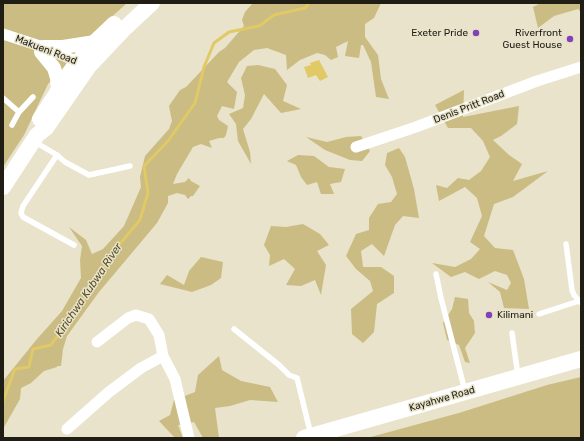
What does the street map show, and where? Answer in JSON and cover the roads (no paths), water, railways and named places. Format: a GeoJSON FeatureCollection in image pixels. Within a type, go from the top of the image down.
{"type":"FeatureCollection","features":[{"type":"Feature","properties":{"kind":"main road"},"geometry":{"type":"LineString","coordinates":[[3,187],[35,138],[46,128],[95,42],[136,3]]}},
{"type":"Feature","properties":{"kind":"main road"},"geometry":{"type":"LineString","coordinates":[[35,138],[37,123],[58,91],[81,67],[152,3]]}},
{"type":"Feature","properties":{"kind":"main road","name":"Kayahwe Road"},"geometry":{"type":"LineString","coordinates":[[307,437],[581,359]]}},
{"type":"Feature","properties":{"kind":"street","name":"Makueni Road"},"geometry":{"type":"LineString","coordinates":[[3,34],[42,50]]}},
{"type":"Feature","properties":{"kind":"street"},"geometry":{"type":"LineString","coordinates":[[3,40],[42,50],[81,67]]}},
{"type":"Feature","properties":{"kind":"street"},"geometry":{"type":"LineString","coordinates":[[42,50],[95,42]]}},
{"type":"Feature","properties":{"kind":"street"},"geometry":{"type":"LineString","coordinates":[[42,50],[54,68],[57,78],[58,91]]}},
{"type":"Feature","properties":{"kind":"street","name":"Denis Pritt Road"},"geometry":{"type":"LineString","coordinates":[[356,148],[537,81],[581,67]]}},
{"type":"Feature","properties":{"kind":"street"},"geometry":{"type":"LineString","coordinates":[[97,342],[128,318],[136,315],[149,319],[159,335],[163,356],[175,379],[189,438]]}},
{"type":"Feature","properties":{"kind":"street"},"geometry":{"type":"LineString","coordinates":[[68,429],[109,392],[141,368],[163,356]]}},
{"type":"Feature","properties":{"kind":"lane"},"geometry":{"type":"LineString","coordinates":[[12,126],[19,112],[33,97]]}},
{"type":"Feature","properties":{"kind":"lane"},"geometry":{"type":"LineString","coordinates":[[3,98],[19,112]]}},
{"type":"Feature","properties":{"kind":"lane"},"geometry":{"type":"LineString","coordinates":[[35,138],[65,162],[89,175],[130,166]]}},
{"type":"Feature","properties":{"kind":"lane"},"geometry":{"type":"LineString","coordinates":[[57,156],[23,206],[21,213],[23,217],[74,245]]}},
{"type":"Feature","properties":{"kind":"lane"},"geometry":{"type":"LineString","coordinates":[[539,314],[580,302],[572,290],[566,244]]}},
{"type":"Feature","properties":{"kind":"lane"},"geometry":{"type":"LineString","coordinates":[[436,274],[465,393]]}},
{"type":"Feature","properties":{"kind":"lane"},"geometry":{"type":"LineString","coordinates":[[234,329],[279,365],[289,375],[296,378],[307,437]]}},
{"type":"Feature","properties":{"kind":"lane"},"geometry":{"type":"LineString","coordinates":[[512,333],[518,378]]}},
{"type":"Feature","properties":{"kind":"waterway","name":"Kirichwa Kubwa River"},"geometry":{"type":"LineString","coordinates":[[3,401],[15,369],[29,367],[33,349],[51,345],[95,283],[113,252],[140,220],[148,193],[144,166],[168,141],[195,103],[204,67],[214,43],[229,32],[259,26],[274,15],[305,8],[309,3]]}},
{"type":"Feature","properties":{"kind":"place","name":"Exeter Pride"},"geometry":{"type":"Point","coordinates":[476,33]}},
{"type":"Feature","properties":{"kind":"place","name":"Riverfront Guest House"},"geometry":{"type":"Point","coordinates":[570,39]}},
{"type":"Feature","properties":{"kind":"place","name":"Kilimani"},"geometry":{"type":"Point","coordinates":[489,315]}}]}
